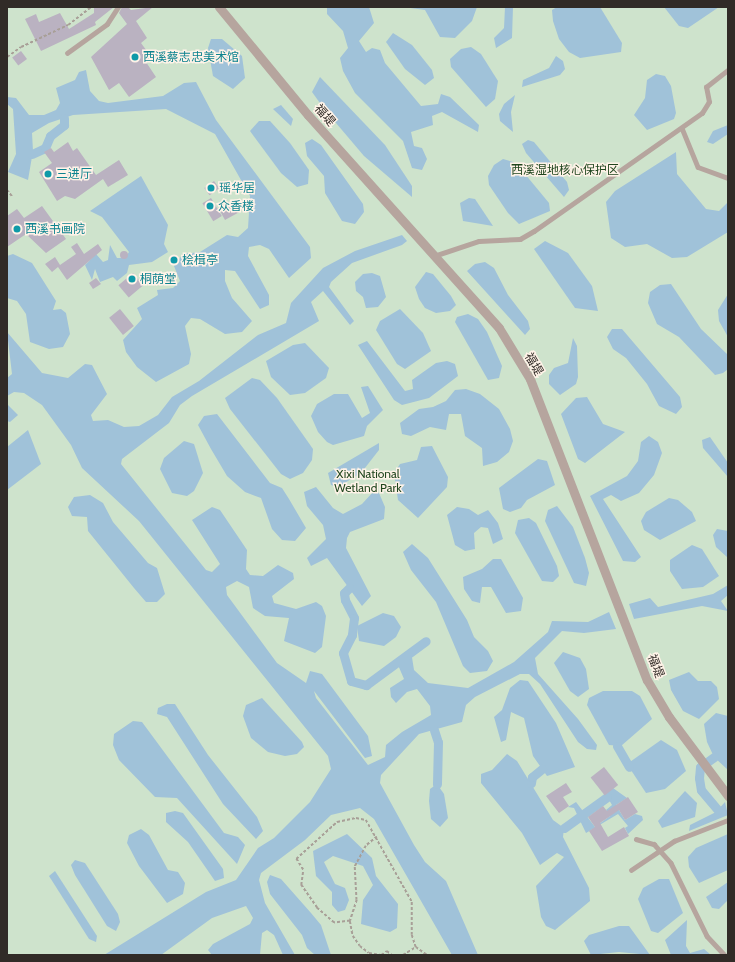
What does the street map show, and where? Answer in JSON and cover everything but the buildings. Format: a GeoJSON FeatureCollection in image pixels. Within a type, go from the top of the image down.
{"type":"FeatureCollection","features":[{"type":"Feature","properties":{"kind":"street","name":"福堤"},"geometry":{"type":"LineString","coordinates":[[219,7],[434,256],[499,328],[530,379],[647,680],[669,718],[728,796]]}},
{"type":"Feature","properties":{"kind":"lane"},"geometry":{"type":"LineString","coordinates":[[67,53],[107,24],[118,7]]}},
{"type":"Feature","properties":{"kind":"lane"},"geometry":{"type":"LineString","coordinates":[[434,256],[479,241],[520,239],[702,113],[709,102],[706,87],[728,70]]}},
{"type":"Feature","properties":{"kind":"lane"},"geometry":{"type":"LineString","coordinates":[[682,128],[698,167],[728,178]]}},
{"type":"Feature","properties":{"kind":"lane"},"geometry":{"type":"LineString","coordinates":[[631,870],[674,841],[728,820]]}},
{"type":"Feature","properties":{"kind":"lane"},"geometry":{"type":"LineString","coordinates":[[636,839],[645,840],[661,850],[671,863],[707,936],[725,955]]}},
{"type":"Feature","properties":{"kind":"path"},"geometry":{"type":"LineString","coordinates":[[7,58],[21,47],[68,25],[91,7]]}},
{"type":"Feature","properties":{"kind":"path"},"geometry":{"type":"LineString","coordinates":[[7,190],[12,196]]}},
{"type":"Feature","properties":{"kind":"path"},"geometry":{"type":"LineString","coordinates":[[350,922],[334,923],[317,908],[301,885],[303,870],[296,859],[344,819],[366,820],[377,837],[412,902],[416,947],[427,955]]}},
{"type":"Feature","properties":{"kind":"path"},"geometry":{"type":"LineString","coordinates":[[377,837],[366,846],[355,867],[357,900],[350,922],[353,936],[360,946],[369,953],[381,955],[387,951],[392,955]]}},
{"type":"Feature","properties":{"kind":"path"},"geometry":{"type":"LineString","coordinates":[[403,955],[416,947]]}},
{"type":"Feature","properties":{"kind":"green space","name":"Xixi National Wetland Park"},"geometry":{"type":"Polygon","coordinates":[[[7,7],[728,7],[728,955],[7,955],[7,7]]]}},
{"type":"Feature","properties":{"kind":"water"},"geometry":{"type":"Polygon","coordinates":[[[327,7],[369,7],[374,23],[359,41],[366,52],[372,48],[380,50],[385,63],[421,106],[438,104],[441,94],[450,97],[479,125],[478,132],[442,112],[432,116],[433,125],[411,132],[414,146],[422,148],[427,159],[422,170],[412,168],[403,141],[355,93],[343,71],[340,58],[348,48],[343,31],[327,14],[327,7]]]}},
{"type":"Feature","properties":{"kind":"water"},"geometry":{"type":"Polygon","coordinates":[[[403,7],[477,7],[472,21],[455,38],[440,37],[425,10],[403,7]]]}},
{"type":"Feature","properties":{"kind":"water"},"geometry":{"type":"Polygon","coordinates":[[[505,7],[513,7],[512,38],[496,48],[494,38],[504,28],[505,7]]]}},
{"type":"Feature","properties":{"kind":"water"},"geometry":{"type":"Polygon","coordinates":[[[557,7],[600,7],[622,43],[621,52],[580,58],[569,52],[559,39],[553,21],[552,10],[557,7]]]}},
{"type":"Feature","properties":{"kind":"water"},"geometry":{"type":"Polygon","coordinates":[[[664,7],[719,7],[688,28],[679,26],[664,7]]]}},
{"type":"Feature","properties":{"kind":"water"},"geometry":{"type":"Polygon","coordinates":[[[393,33],[412,45],[432,70],[434,78],[425,85],[405,69],[386,42],[393,33]]]}},
{"type":"Feature","properties":{"kind":"water"},"geometry":{"type":"Polygon","coordinates":[[[211,39],[222,39],[242,56],[245,78],[233,89],[213,76],[208,48],[211,39]]]}},
{"type":"Feature","properties":{"kind":"water"},"geometry":{"type":"Polygon","coordinates":[[[471,47],[481,54],[498,81],[495,99],[486,107],[451,67],[450,59],[461,49],[471,47]]]}},
{"type":"Feature","properties":{"kind":"water"},"geometry":{"type":"Polygon","coordinates":[[[556,56],[563,61],[565,69],[560,75],[522,87],[523,80],[549,68],[556,56]]]}},
{"type":"Feature","properties":{"kind":"water"},"geometry":{"type":"Polygon","coordinates":[[[86,70],[90,91],[99,101],[108,103],[163,96],[184,83],[196,82],[216,120],[310,247],[311,258],[289,278],[269,249],[260,245],[249,247],[248,256],[269,295],[269,305],[260,309],[235,271],[225,270],[225,281],[232,298],[252,321],[242,332],[225,334],[200,319],[191,318],[185,326],[191,354],[189,364],[156,382],[137,367],[126,352],[123,340],[142,319],[137,308],[158,295],[157,290],[173,288],[180,281],[174,266],[183,254],[200,252],[227,235],[238,237],[248,228],[250,196],[215,134],[166,109],[73,115],[49,123],[32,133],[33,151],[28,180],[8,172],[16,154],[13,109],[7,104],[7,97],[16,98],[29,115],[44,115],[56,110],[60,103],[56,88],[75,80],[79,72],[86,70]]]}},
{"type":"Feature","properties":{"kind":"water"},"geometry":{"type":"Polygon","coordinates":[[[656,74],[665,76],[671,86],[676,113],[674,119],[647,130],[634,115],[645,98],[647,80],[656,74]]]}},
{"type":"Feature","properties":{"kind":"water"},"geometry":{"type":"Polygon","coordinates":[[[320,77],[385,145],[412,186],[412,197],[364,156],[325,110],[312,92],[320,77]]]}},
{"type":"Feature","properties":{"kind":"water"},"geometry":{"type":"Polygon","coordinates":[[[515,95],[511,112],[513,132],[500,121],[499,114],[504,104],[515,95]]]}},
{"type":"Feature","properties":{"kind":"water"},"geometry":{"type":"Polygon","coordinates":[[[281,105],[293,119],[291,126],[273,109],[281,105]]]}},
{"type":"Feature","properties":{"kind":"water"},"geometry":{"type":"Polygon","coordinates":[[[259,121],[270,121],[290,143],[309,170],[308,184],[297,187],[281,173],[250,131],[259,121]]]}},
{"type":"Feature","properties":{"kind":"water"},"geometry":{"type":"Polygon","coordinates":[[[728,125],[728,134],[713,144],[707,142],[713,131],[728,125]]]}},
{"type":"Feature","properties":{"kind":"water"},"geometry":{"type":"Polygon","coordinates":[[[312,139],[321,145],[363,204],[364,212],[355,224],[342,221],[325,193],[324,176],[307,156],[305,143],[312,139]]]}},
{"type":"Feature","properties":{"kind":"water"},"geometry":{"type":"Polygon","coordinates":[[[528,140],[534,142],[567,182],[569,190],[564,197],[526,153],[522,144],[528,140]]]}},
{"type":"Feature","properties":{"kind":"water"},"geometry":{"type":"Polygon","coordinates":[[[676,152],[677,174],[706,209],[719,211],[728,202],[728,232],[687,257],[672,258],[647,244],[625,247],[611,238],[606,202],[615,191],[676,152]]]}},
{"type":"Feature","properties":{"kind":"water"},"geometry":{"type":"Polygon","coordinates":[[[503,159],[513,162],[525,174],[549,203],[550,211],[519,224],[508,213],[489,185],[488,176],[494,165],[503,159]]]}},
{"type":"Feature","properties":{"kind":"water"},"geometry":{"type":"Polygon","coordinates":[[[141,176],[168,225],[164,244],[168,252],[152,262],[129,265],[127,273],[117,281],[113,277],[100,282],[95,269],[92,280],[85,265],[96,254],[103,262],[108,260],[110,245],[117,258],[125,258],[129,252],[102,217],[90,211],[141,176]]]}},
{"type":"Feature","properties":{"kind":"water"},"geometry":{"type":"Polygon","coordinates":[[[469,198],[475,199],[493,226],[463,221],[460,203],[469,198]]]}},
{"type":"Feature","properties":{"kind":"water"},"geometry":{"type":"Polygon","coordinates":[[[402,235],[407,241],[402,245],[352,263],[331,282],[329,287],[354,321],[350,325],[323,291],[311,302],[319,321],[192,396],[180,405],[169,423],[122,459],[121,464],[206,570],[212,572],[220,564],[192,520],[212,507],[220,510],[247,550],[246,569],[250,575],[263,576],[278,565],[293,573],[294,579],[272,596],[274,603],[296,609],[316,602],[322,606],[326,616],[322,647],[315,653],[284,641],[289,618],[265,616],[253,608],[249,587],[237,581],[226,587],[227,595],[277,663],[306,683],[310,671],[322,674],[368,736],[372,756],[365,758],[314,691],[316,698],[368,765],[385,757],[386,745],[402,732],[431,715],[430,706],[417,689],[407,692],[396,703],[391,697],[390,688],[404,679],[398,665],[405,652],[411,651],[414,670],[428,683],[468,688],[514,662],[548,632],[552,621],[588,622],[609,612],[616,629],[584,633],[562,631],[535,658],[538,674],[578,719],[597,745],[596,750],[587,749],[578,742],[540,684],[529,674],[520,674],[475,697],[466,705],[462,722],[419,734],[381,775],[380,783],[414,845],[425,862],[446,881],[478,955],[452,955],[374,819],[360,808],[331,815],[305,840],[261,873],[259,880],[265,903],[295,955],[283,955],[274,935],[267,930],[262,933],[260,955],[212,955],[208,950],[213,944],[250,924],[253,918],[246,906],[212,918],[161,955],[104,955],[206,892],[236,880],[258,848],[274,838],[310,802],[331,769],[328,756],[139,521],[82,468],[71,445],[42,405],[24,393],[14,392],[7,396],[7,378],[12,374],[7,332],[42,373],[68,378],[85,364],[92,365],[107,394],[91,415],[93,421],[108,420],[124,427],[139,426],[158,415],[172,397],[199,381],[258,335],[286,323],[291,303],[323,268],[355,251],[402,235]]]}},
{"type":"Feature","properties":{"kind":"water"},"geometry":{"type":"Polygon","coordinates":[[[545,241],[568,253],[592,286],[598,311],[575,308],[534,249],[545,241]]]}},
{"type":"Feature","properties":{"kind":"water"},"geometry":{"type":"Polygon","coordinates":[[[13,254],[32,263],[56,301],[53,310],[61,309],[66,313],[70,334],[63,347],[49,349],[30,342],[26,314],[17,301],[7,298],[7,256],[13,254]]]}},
{"type":"Feature","properties":{"kind":"water"},"geometry":{"type":"Polygon","coordinates":[[[485,262],[494,268],[508,295],[528,321],[530,329],[525,335],[467,271],[475,264],[485,262]]]}},
{"type":"Feature","properties":{"kind":"water"},"geometry":{"type":"Polygon","coordinates":[[[426,272],[433,274],[451,296],[456,305],[450,311],[436,313],[425,308],[419,299],[415,287],[426,272]]]}},
{"type":"Feature","properties":{"kind":"water"},"geometry":{"type":"Polygon","coordinates":[[[372,273],[380,276],[386,297],[378,307],[366,308],[363,297],[356,291],[355,282],[363,274],[372,273]]]}},
{"type":"Feature","properties":{"kind":"water"},"geometry":{"type":"Polygon","coordinates":[[[671,284],[701,329],[727,354],[728,369],[723,373],[715,375],[679,337],[657,324],[648,303],[650,292],[660,285],[671,284]]]}},
{"type":"Feature","properties":{"kind":"water"},"geometry":{"type":"Polygon","coordinates":[[[728,294],[728,337],[719,321],[718,310],[728,294]]]}},
{"type":"Feature","properties":{"kind":"water"},"geometry":{"type":"Polygon","coordinates":[[[400,309],[423,333],[431,351],[405,369],[397,364],[376,330],[380,321],[400,309]]]}},
{"type":"Feature","properties":{"kind":"water"},"geometry":{"type":"Polygon","coordinates":[[[468,314],[478,319],[487,332],[502,366],[499,378],[488,380],[455,322],[457,317],[468,314]]]}},
{"type":"Feature","properties":{"kind":"water"},"geometry":{"type":"Polygon","coordinates":[[[612,329],[622,329],[680,397],[682,407],[676,414],[659,406],[647,384],[626,358],[613,349],[607,337],[612,329]]]}},
{"type":"Feature","properties":{"kind":"water"},"geometry":{"type":"Polygon","coordinates":[[[573,338],[577,346],[578,377],[576,384],[560,395],[549,384],[549,375],[554,368],[568,363],[573,338]]]}},
{"type":"Feature","properties":{"kind":"water"},"geometry":{"type":"Polygon","coordinates":[[[367,341],[405,391],[413,389],[412,380],[436,363],[447,361],[455,364],[458,376],[429,398],[402,405],[394,400],[358,345],[367,341]]]}},
{"type":"Feature","properties":{"kind":"water"},"geometry":{"type":"Polygon","coordinates":[[[305,343],[329,368],[326,378],[305,393],[290,395],[271,377],[266,361],[293,345],[305,343]]]}},
{"type":"Feature","properties":{"kind":"water"},"geometry":{"type":"Polygon","coordinates":[[[252,378],[260,380],[277,398],[313,449],[312,460],[303,473],[290,479],[281,474],[230,409],[225,398],[252,378]]]}},
{"type":"Feature","properties":{"kind":"water"},"geometry":{"type":"Polygon","coordinates":[[[368,386],[383,410],[367,426],[364,436],[333,445],[327,442],[318,432],[311,416],[317,404],[334,394],[348,394],[362,418],[370,413],[361,387],[368,386]]]}},
{"type":"Feature","properties":{"kind":"water"},"geometry":{"type":"Polygon","coordinates":[[[466,389],[480,394],[499,409],[510,429],[513,441],[509,452],[497,462],[483,466],[482,448],[465,436],[461,414],[449,414],[446,430],[430,427],[411,436],[402,434],[400,423],[419,409],[433,407],[446,401],[455,390],[466,389]]]}},
{"type":"Feature","properties":{"kind":"water"},"geometry":{"type":"Polygon","coordinates":[[[587,397],[603,424],[625,432],[585,463],[578,459],[561,414],[576,398],[587,397]]]}},
{"type":"Feature","properties":{"kind":"water"},"geometry":{"type":"Polygon","coordinates":[[[7,404],[18,415],[10,422],[7,421],[7,404]]]}},
{"type":"Feature","properties":{"kind":"water"},"geometry":{"type":"Polygon","coordinates":[[[217,414],[270,483],[282,488],[289,499],[306,528],[295,541],[282,540],[272,529],[261,498],[245,492],[227,476],[198,425],[204,416],[217,414]]]}},
{"type":"Feature","properties":{"kind":"water"},"geometry":{"type":"Polygon","coordinates":[[[28,430],[41,464],[7,490],[7,447],[28,430]]]}},
{"type":"Feature","properties":{"kind":"water"},"geometry":{"type":"Polygon","coordinates":[[[649,436],[658,442],[662,453],[654,475],[639,493],[621,501],[611,495],[603,499],[641,557],[635,562],[623,561],[590,496],[627,476],[638,461],[641,442],[649,436]]]}},
{"type":"Feature","properties":{"kind":"water"},"geometry":{"type":"Polygon","coordinates":[[[710,437],[728,463],[728,477],[703,448],[702,440],[710,437]]]}},
{"type":"Feature","properties":{"kind":"water"},"geometry":{"type":"Polygon","coordinates":[[[184,441],[194,444],[203,473],[194,491],[187,496],[172,493],[160,469],[164,458],[184,441]]]}},
{"type":"Feature","properties":{"kind":"water"},"geometry":{"type":"Polygon","coordinates":[[[379,443],[379,450],[361,473],[338,487],[331,485],[328,473],[379,443]]]}},
{"type":"Feature","properties":{"kind":"water"},"geometry":{"type":"Polygon","coordinates":[[[432,446],[448,477],[447,487],[418,518],[398,500],[394,473],[400,464],[417,460],[421,447],[432,446]]]}},
{"type":"Feature","properties":{"kind":"water"},"geometry":{"type":"Polygon","coordinates":[[[538,459],[547,461],[555,485],[527,500],[521,508],[510,512],[503,509],[499,488],[538,459]]]}},
{"type":"Feature","properties":{"kind":"water"},"geometry":{"type":"Polygon","coordinates":[[[316,487],[333,508],[343,514],[362,504],[373,492],[379,493],[385,507],[384,519],[350,532],[347,538],[346,548],[371,596],[362,606],[327,558],[311,566],[307,558],[326,539],[323,525],[307,506],[304,492],[316,487]]]}},
{"type":"Feature","properties":{"kind":"water"},"geometry":{"type":"Polygon","coordinates":[[[90,495],[103,503],[113,522],[148,563],[157,568],[165,594],[157,602],[146,602],[134,588],[88,531],[87,517],[72,516],[68,507],[74,497],[90,495]]]}},
{"type":"Feature","properties":{"kind":"water"},"geometry":{"type":"Polygon","coordinates":[[[669,498],[678,500],[692,512],[696,521],[660,540],[644,530],[641,521],[646,512],[669,498]]]}},
{"type":"Feature","properties":{"kind":"water"},"geometry":{"type":"Polygon","coordinates":[[[557,506],[573,527],[585,558],[589,573],[586,586],[574,583],[545,521],[548,510],[557,506]]]}},
{"type":"Feature","properties":{"kind":"water"},"geometry":{"type":"Polygon","coordinates":[[[457,507],[469,509],[478,515],[488,510],[498,523],[503,539],[493,544],[488,528],[481,527],[474,533],[475,549],[465,551],[455,545],[447,515],[457,507]]]}},
{"type":"Feature","properties":{"kind":"water"},"geometry":{"type":"Polygon","coordinates":[[[529,518],[536,523],[557,566],[559,576],[553,582],[542,581],[515,533],[518,520],[529,518]]]}},
{"type":"Feature","properties":{"kind":"water"},"geometry":{"type":"Polygon","coordinates":[[[717,529],[728,531],[728,558],[716,547],[713,535],[717,529]]]}},
{"type":"Feature","properties":{"kind":"water"},"geometry":{"type":"Polygon","coordinates":[[[412,544],[428,558],[467,620],[474,637],[488,651],[493,661],[487,671],[470,673],[463,666],[436,602],[411,570],[403,552],[412,544]]]}},
{"type":"Feature","properties":{"kind":"water"},"geometry":{"type":"Polygon","coordinates":[[[692,545],[702,549],[719,576],[703,587],[682,589],[670,571],[670,560],[692,545]]]}},
{"type":"Feature","properties":{"kind":"water"},"geometry":{"type":"Polygon","coordinates":[[[493,559],[501,559],[523,598],[521,611],[506,613],[491,587],[482,587],[480,603],[472,601],[464,589],[463,577],[482,569],[493,559]]]}},
{"type":"Feature","properties":{"kind":"water"},"geometry":{"type":"Polygon","coordinates":[[[728,585],[728,595],[721,601],[728,611],[702,606],[634,619],[629,604],[650,598],[658,607],[713,594],[728,585]]]}},
{"type":"Feature","properties":{"kind":"water"},"geometry":{"type":"Polygon","coordinates":[[[383,613],[394,616],[401,627],[396,637],[384,646],[359,641],[357,626],[383,613]]]}},
{"type":"Feature","properties":{"kind":"water"},"geometry":{"type":"Polygon","coordinates":[[[563,652],[580,658],[586,669],[589,689],[578,697],[570,691],[554,663],[563,652]]]}},
{"type":"Feature","properties":{"kind":"water"},"geometry":{"type":"Polygon","coordinates":[[[689,672],[698,681],[711,681],[717,687],[719,699],[699,719],[683,711],[671,690],[669,680],[689,672]]]}},
{"type":"Feature","properties":{"kind":"water"},"geometry":{"type":"Polygon","coordinates":[[[520,680],[528,681],[556,723],[575,767],[547,776],[533,756],[524,718],[511,712],[506,740],[501,742],[494,717],[502,710],[510,688],[520,680]]]}},
{"type":"Feature","properties":{"kind":"water"},"geometry":{"type":"Polygon","coordinates":[[[603,691],[632,691],[640,696],[652,719],[621,746],[609,745],[587,705],[589,698],[603,691]]]}},
{"type":"Feature","properties":{"kind":"water"},"geometry":{"type":"Polygon","coordinates":[[[262,698],[302,742],[304,747],[297,754],[285,756],[268,752],[251,738],[243,716],[246,705],[262,698]]]}},
{"type":"Feature","properties":{"kind":"water"},"geometry":{"type":"Polygon","coordinates":[[[167,704],[175,704],[208,755],[257,817],[263,831],[256,839],[223,804],[167,717],[157,714],[158,708],[167,704]]]}},
{"type":"Feature","properties":{"kind":"water"},"geometry":{"type":"Polygon","coordinates":[[[716,713],[728,716],[728,770],[714,757],[707,742],[704,724],[716,713]]]}},
{"type":"Feature","properties":{"kind":"water"},"geometry":{"type":"Polygon","coordinates":[[[133,721],[142,722],[224,833],[238,837],[245,845],[237,864],[177,798],[155,797],[119,760],[113,745],[114,734],[133,721]]]}},
{"type":"Feature","properties":{"kind":"water"},"geometry":{"type":"Polygon","coordinates":[[[661,740],[677,750],[686,771],[665,789],[646,793],[627,764],[661,740]]]}},
{"type":"Feature","properties":{"kind":"water"},"geometry":{"type":"Polygon","coordinates":[[[507,754],[517,761],[553,820],[564,828],[563,837],[589,888],[590,901],[555,930],[546,926],[541,917],[536,886],[564,857],[557,853],[540,865],[522,833],[481,783],[481,774],[492,770],[507,754]]]}},
{"type":"Feature","properties":{"kind":"water"},"geometry":{"type":"Polygon","coordinates":[[[437,784],[444,794],[448,818],[440,827],[431,819],[429,801],[430,789],[437,784]]]}},
{"type":"Feature","properties":{"kind":"water"},"geometry":{"type":"Polygon","coordinates":[[[613,788],[627,798],[616,805],[625,820],[635,814],[642,816],[643,820],[628,834],[625,828],[628,826],[618,814],[586,833],[574,808],[568,807],[576,802],[595,827],[610,816],[606,810],[612,805],[605,793],[613,788]]]}},
{"type":"Feature","properties":{"kind":"water"},"geometry":{"type":"Polygon","coordinates":[[[685,791],[697,803],[695,817],[662,828],[658,821],[685,791]]]}},
{"type":"Feature","properties":{"kind":"water"},"geometry":{"type":"Polygon","coordinates":[[[725,802],[728,815],[689,831],[690,825],[716,812],[725,802]]]}},
{"type":"Feature","properties":{"kind":"water"},"geometry":{"type":"Polygon","coordinates":[[[175,811],[183,813],[223,869],[224,878],[215,881],[188,842],[166,822],[166,813],[175,811]]]}},
{"type":"Feature","properties":{"kind":"water"},"geometry":{"type":"Polygon","coordinates":[[[141,829],[149,835],[168,870],[178,872],[185,883],[183,894],[167,903],[139,866],[127,843],[129,835],[141,829]]]}},
{"type":"Feature","properties":{"kind":"water"},"geometry":{"type":"Polygon","coordinates":[[[347,834],[372,858],[376,876],[398,904],[397,928],[390,932],[361,924],[363,900],[373,885],[363,866],[333,856],[324,862],[335,884],[345,888],[349,900],[345,910],[338,912],[332,905],[332,892],[316,876],[313,851],[347,834]]]}},
{"type":"Feature","properties":{"kind":"water"},"geometry":{"type":"Polygon","coordinates":[[[728,834],[728,870],[699,883],[689,867],[688,857],[696,848],[728,834]]]}},
{"type":"Feature","properties":{"kind":"water"},"geometry":{"type":"Polygon","coordinates":[[[75,860],[85,863],[118,914],[120,922],[116,931],[107,926],[75,875],[71,865],[75,860]]]}},
{"type":"Feature","properties":{"kind":"water"},"geometry":{"type":"Polygon","coordinates":[[[55,871],[97,936],[96,942],[89,939],[49,876],[55,871]]]}},
{"type":"Feature","properties":{"kind":"water"},"geometry":{"type":"Polygon","coordinates":[[[270,875],[281,879],[321,925],[331,955],[315,955],[307,948],[302,935],[270,894],[267,882],[270,875]]]}},
{"type":"Feature","properties":{"kind":"water"},"geometry":{"type":"Polygon","coordinates":[[[659,879],[669,879],[683,913],[658,933],[651,931],[638,899],[643,888],[659,879]]]}},
{"type":"Feature","properties":{"kind":"water"},"geometry":{"type":"Polygon","coordinates":[[[728,882],[728,900],[719,909],[712,908],[706,897],[728,882]]]}},
{"type":"Feature","properties":{"kind":"water"},"geometry":{"type":"Polygon","coordinates":[[[687,920],[686,946],[690,953],[704,949],[711,955],[671,955],[665,940],[687,920]]]}},
{"type":"Feature","properties":{"kind":"water"},"geometry":{"type":"Polygon","coordinates":[[[619,926],[629,926],[650,955],[619,952],[591,955],[584,941],[589,935],[619,926]]]}},
{"type":"Feature","properties":{"kind":"waterway"},"geometry":{"type":"LineString","coordinates":[[32,154],[45,148],[50,136],[64,125],[64,118]]}},
{"type":"Feature","properties":{"kind":"waterway"},"geometry":{"type":"LineString","coordinates":[[349,588],[344,593],[345,600],[354,618],[352,635],[343,653],[351,681],[366,685],[426,641]]}},
{"type":"Feature","properties":{"kind":"waterway"},"geometry":{"type":"LineString","coordinates":[[434,730],[438,742],[437,784]]}},
{"type":"Feature","properties":{"kind":"waterway"},"geometry":{"type":"LineString","coordinates":[[617,746],[629,767]]}},
{"type":"Feature","properties":{"kind":"waterway"},"geometry":{"type":"LineString","coordinates":[[714,757],[700,767],[699,778],[701,790],[718,810]]}},
{"type":"Feature","properties":{"kind":"waterway"},"geometry":{"type":"LineString","coordinates":[[531,783],[532,777],[542,769]]}},
{"type":"Feature","properties":{"kind":"waterway"},"geometry":{"type":"LineString","coordinates":[[564,828],[607,797]]}},
{"type":"Feature","properties":{"kind":"place","name":"西溪蔡志忠美术馆"},"geometry":{"type":"Point","coordinates":[135,57]}},
{"type":"Feature","properties":{"kind":"place","name":"三进厅"},"geometry":{"type":"Point","coordinates":[48,174]}},
{"type":"Feature","properties":{"kind":"place","name":"瑶华居"},"geometry":{"type":"Point","coordinates":[211,188]}},
{"type":"Feature","properties":{"kind":"place","name":"众香楼"},"geometry":{"type":"Point","coordinates":[210,206]}},
{"type":"Feature","properties":{"kind":"place","name":"西溪书画院"},"geometry":{"type":"Point","coordinates":[17,229]}},
{"type":"Feature","properties":{"kind":"place","name":"桧楫亭"},"geometry":{"type":"Point","coordinates":[174,260]}},
{"type":"Feature","properties":{"kind":"place","name":"桐荫堂"},"geometry":{"type":"Point","coordinates":[132,279]}},
{"type":"Feature","properties":{"kind":"park label","name":"西溪湿地核心保护区"},"geometry":{"type":"Point","coordinates":[565,170]}}]}
